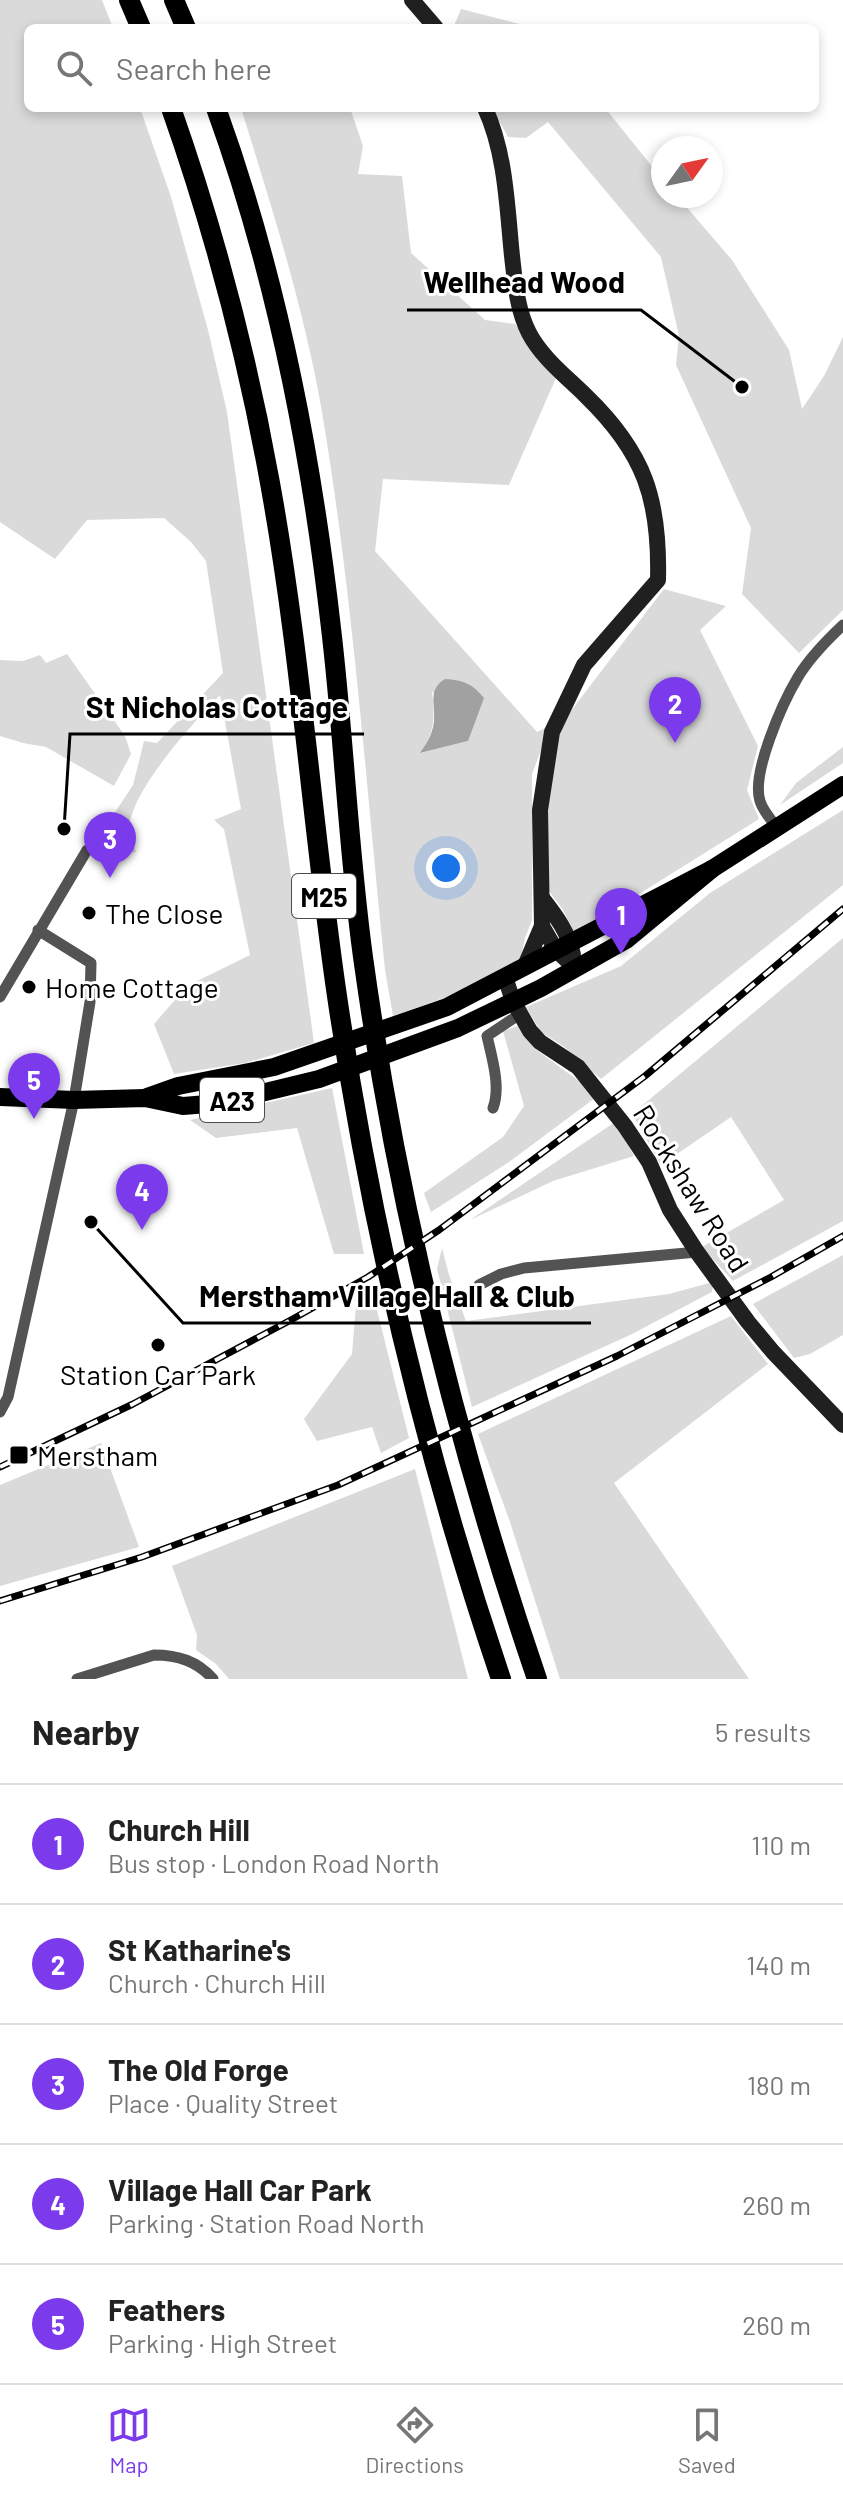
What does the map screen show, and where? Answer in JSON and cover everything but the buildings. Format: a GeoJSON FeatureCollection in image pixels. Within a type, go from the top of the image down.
{"type":"FeatureCollection","features":[{"type":"Feature","properties":{"kind":"highway"},"geometry":{"type":"LineString","coordinates":[[129,0],[139,24]]}},
{"type":"Feature","properties":{"kind":"highway"},"geometry":{"type":"LineString","coordinates":[[174,0],[184,24]]}},
{"type":"Feature","properties":{"kind":"highway","name":"M25"},"geometry":{"type":"LineString","coordinates":[[172,112],[193,170],[229,295],[270,484],[298,678],[337,997],[377,1218],[411,1368],[445,1496],[501,1679]]}},
{"type":"Feature","properties":{"kind":"highway","name":"M25"},"geometry":{"type":"LineString","coordinates":[[217,112],[259,243],[304,435],[332,632],[355,895],[406,1202],[437,1339],[474,1479],[537,1679]]}},
{"type":"Feature","properties":{"kind":"main road","name":"A23"},"geometry":{"type":"LineString","coordinates":[[145,1098],[178,1086],[274,1067],[447,1007],[712,869],[843,785]]}},
{"type":"Feature","properties":{"kind":"main road","name":"A23"},"geometry":{"type":"LineString","coordinates":[[0,1097],[74,1100],[145,1098],[183,1106],[220,1103],[319,1079],[516,1008],[575,968],[642,929],[712,869]]}},
{"type":"Feature","properties":{"kind":"street"},"geometry":{"type":"LineString","coordinates":[[412,0],[433,24]]}},
{"type":"Feature","properties":{"kind":"street"},"geometry":{"type":"LineString","coordinates":[[486,112],[504,173],[515,282],[528,332],[544,354],[611,421],[635,457],[652,497],[659,545],[658,580],[584,665],[552,732],[540,810],[542,926],[525,966]]}},
{"type":"Feature","properties":{"kind":"street"},"geometry":{"type":"LineString","coordinates":[[777,827],[760,800],[759,782],[764,755],[798,678],[821,645],[843,625]]}},
{"type":"Feature","properties":{"kind":"street"},"geometry":{"type":"LineString","coordinates":[[0,997],[87,850]]}},
{"type":"Feature","properties":{"kind":"street"},"geometry":{"type":"LineString","coordinates":[[542,898],[559,919],[564,946],[575,968]]}},
{"type":"Feature","properties":{"kind":"street"},"geometry":{"type":"LineString","coordinates":[[542,926],[564,946]]}},
{"type":"Feature","properties":{"kind":"street"},"geometry":{"type":"LineString","coordinates":[[0,1412],[8,1397],[74,1100],[90,1002],[91,963],[38,930]]}},
{"type":"Feature","properties":{"kind":"street","name":"Rockshaw Road"},"geometry":{"type":"LineString","coordinates":[[505,977],[516,1008],[540,1042],[578,1067],[625,1126],[649,1162],[670,1210],[748,1322],[843,1425]]}},
{"type":"Feature","properties":{"kind":"street"},"geometry":{"type":"LineString","coordinates":[[493,1108],[496,1098],[487,1036],[516,1008]]}},
{"type":"Feature","properties":{"kind":"street"},"geometry":{"type":"LineString","coordinates":[[479,1285],[501,1274],[524,1268],[697,1252]]}},
{"type":"Feature","properties":{"kind":"street"},"geometry":{"type":"LineString","coordinates":[[0,1372],[11,1381]]}},
{"type":"Feature","properties":{"kind":"street"},"geometry":{"type":"LineString","coordinates":[[77,1679],[154,1655],[185,1658],[213,1679]]}},
{"type":"Feature","properties":{"kind":"shaded area"},"geometry":{"type":"Polygon","coordinates":[[[0,0],[102,0],[111,24],[24,24],[24,112],[141,112],[171,197],[227,412],[314,1043],[245,1063],[174,1074],[154,1024],[187,986],[250,955],[224,829],[214,820],[241,809],[220,695],[164,760],[138,800],[129,834],[136,852],[100,857],[100,835],[133,785],[144,741],[157,743],[223,673],[206,561],[191,542],[164,518],[87,520],[55,559],[0,522],[0,0]]]}},
{"type":"Feature","properties":{"kind":"shaded area"},"geometry":{"type":"Polygon","coordinates":[[[461,9],[519,24],[455,24],[461,9]]]}},
{"type":"Feature","properties":{"kind":"shaded area"},"geometry":{"type":"Polygon","coordinates":[[[242,112],[351,112],[363,146],[358,174],[402,176],[411,253],[485,320],[515,324],[556,378],[509,485],[383,479],[375,551],[537,732],[550,726],[532,774],[532,920],[520,960],[449,996],[393,1016],[385,970],[351,620],[333,481],[315,373],[276,221],[242,112]],[[432,691],[433,724],[421,753],[468,741],[432,691]]]}},
{"type":"Feature","properties":{"kind":"shaded area"},"geometry":{"type":"Polygon","coordinates":[[[494,112],[608,112],[651,165],[651,208],[687,208],[732,260],[789,350],[802,409],[824,376],[843,337],[843,610],[799,653],[742,594],[751,528],[676,365],[679,336],[661,257],[548,122],[526,138],[508,137],[494,112]]]}},
{"type":"Feature","properties":{"kind":"shaded area"},"geometry":{"type":"Polygon","coordinates":[[[664,589],[726,606],[700,630],[758,746],[747,790],[759,819],[575,934],[549,891],[544,776],[567,716],[664,589]]]}},
{"type":"Feature","properties":{"kind":"shaded area"},"geometry":{"type":"Polygon","coordinates":[[[67,654],[125,736],[131,754],[114,786],[46,747],[0,736],[0,660],[23,661],[40,655],[46,663],[67,654]]]}},
{"type":"Feature","properties":{"kind":"shaded area"},"geometry":{"type":"Polygon","coordinates":[[[445,679],[467,684],[484,698],[468,741],[420,753],[433,727],[434,693],[445,679]]]}},
{"type":"Feature","properties":{"kind":"shaded area"},"geometry":{"type":"Polygon","coordinates":[[[843,747],[843,763],[780,805],[796,783],[843,747]]]}},
{"type":"Feature","properties":{"kind":"shaded area"},"geometry":{"type":"Polygon","coordinates":[[[843,810],[843,885],[601,1079],[563,1046],[541,1032],[526,1007],[621,966],[710,893],[843,810]]]}},
{"type":"Feature","properties":{"kind":"shaded area"},"geometry":{"type":"Polygon","coordinates":[[[843,938],[843,1221],[733,1281],[702,1247],[784,1200],[731,1117],[661,1165],[632,1114],[843,938]]]}},
{"type":"Feature","properties":{"kind":"shaded area"},"geometry":{"type":"Polygon","coordinates":[[[518,1026],[535,1049],[586,1086],[595,1098],[509,1162],[431,1212],[424,1193],[503,1137],[524,1106],[503,1031],[518,1026]]]}},
{"type":"Feature","properties":{"kind":"shaded area"},"geometry":{"type":"Polygon","coordinates":[[[332,1088],[364,1254],[334,1254],[297,1128],[216,1138],[190,1120],[332,1088]]]}},
{"type":"Feature","properties":{"kind":"shaded area"},"geometry":{"type":"Polygon","coordinates":[[[615,1122],[634,1156],[553,1181],[470,1220],[615,1122]]]}},
{"type":"Feature","properties":{"kind":"shaded area"},"geometry":{"type":"Polygon","coordinates":[[[442,1248],[466,1321],[669,1294],[713,1282],[712,1292],[630,1335],[472,1407],[437,1269],[442,1248]]]}},
{"type":"Feature","properties":{"kind":"shaded area"},"geometry":{"type":"Polygon","coordinates":[[[843,1255],[843,1335],[810,1354],[794,1358],[753,1304],[843,1255]]]}},
{"type":"Feature","properties":{"kind":"shaded area"},"geometry":{"type":"Polygon","coordinates":[[[373,1294],[409,1438],[381,1453],[372,1427],[317,1441],[304,1419],[352,1354],[356,1305],[373,1294]]]}},
{"type":"Feature","properties":{"kind":"shaded area"},"geometry":{"type":"Polygon","coordinates":[[[731,1316],[768,1364],[614,1483],[749,1679],[560,1679],[510,1522],[478,1434],[731,1316]]]}},
{"type":"Feature","properties":{"kind":"shaded area"},"geometry":{"type":"Polygon","coordinates":[[[101,1443],[139,1547],[0,1586],[0,1485],[101,1443]]]}},
{"type":"Feature","properties":{"kind":"shaded area"},"geometry":{"type":"Polygon","coordinates":[[[415,1469],[468,1679],[229,1679],[216,1664],[196,1650],[197,1635],[172,1566],[415,1469]]]}},
{"type":"Feature","properties":{"kind":"railway"},"geometry":{"type":"LineString","coordinates":[[0,1467],[133,1404],[368,1277],[439,1230],[645,1076],[843,909]]}},
{"type":"Feature","properties":{"kind":"railway"},"geometry":{"type":"LineString","coordinates":[[0,1601],[142,1557],[338,1485],[617,1356],[771,1277],[843,1236]]}},
{"type":"Feature","properties":{"kind":"place","name":"Wellhead Wood"},"geometry":{"type":"Point","coordinates":[742,387]}},
{"type":"Feature","properties":{"kind":"place","name":"St Katharine's"},"geometry":{"type":"Point","coordinates":[675,743]}},
{"type":"Feature","properties":{"kind":"place","name":"St Nicholas Cottage"},"geometry":{"type":"Point","coordinates":[64,829]}},
{"type":"Feature","properties":{"kind":"place","name":"The Old Forge"},"geometry":{"type":"Point","coordinates":[110,878]}},
{"type":"Feature","properties":{"kind":"place","name":"The Close"},"geometry":{"type":"Point","coordinates":[89,913]}},
{"type":"Feature","properties":{"kind":"place","name":"Church Hill"},"geometry":{"type":"Point","coordinates":[621,954]}},
{"type":"Feature","properties":{"kind":"place","name":"Home Cottage"},"geometry":{"type":"Point","coordinates":[29,987]}},
{"type":"Feature","properties":{"kind":"place","name":"Feathers"},"geometry":{"type":"Point","coordinates":[34,1119]}},
{"type":"Feature","properties":{"kind":"place","name":"Merstham Village Hall & Club"},"geometry":{"type":"Point","coordinates":[91,1222]}},
{"type":"Feature","properties":{"kind":"place","name":"Village Hall Car Park"},"geometry":{"type":"Point","coordinates":[142,1230]}},
{"type":"Feature","properties":{"kind":"place","name":"Station Car Park"},"geometry":{"type":"Point","coordinates":[158,1345]}},
{"type":"Feature","properties":{"kind":"place","name":"Merstham"},"geometry":{"type":"Point","coordinates":[19,1455]}}]}
